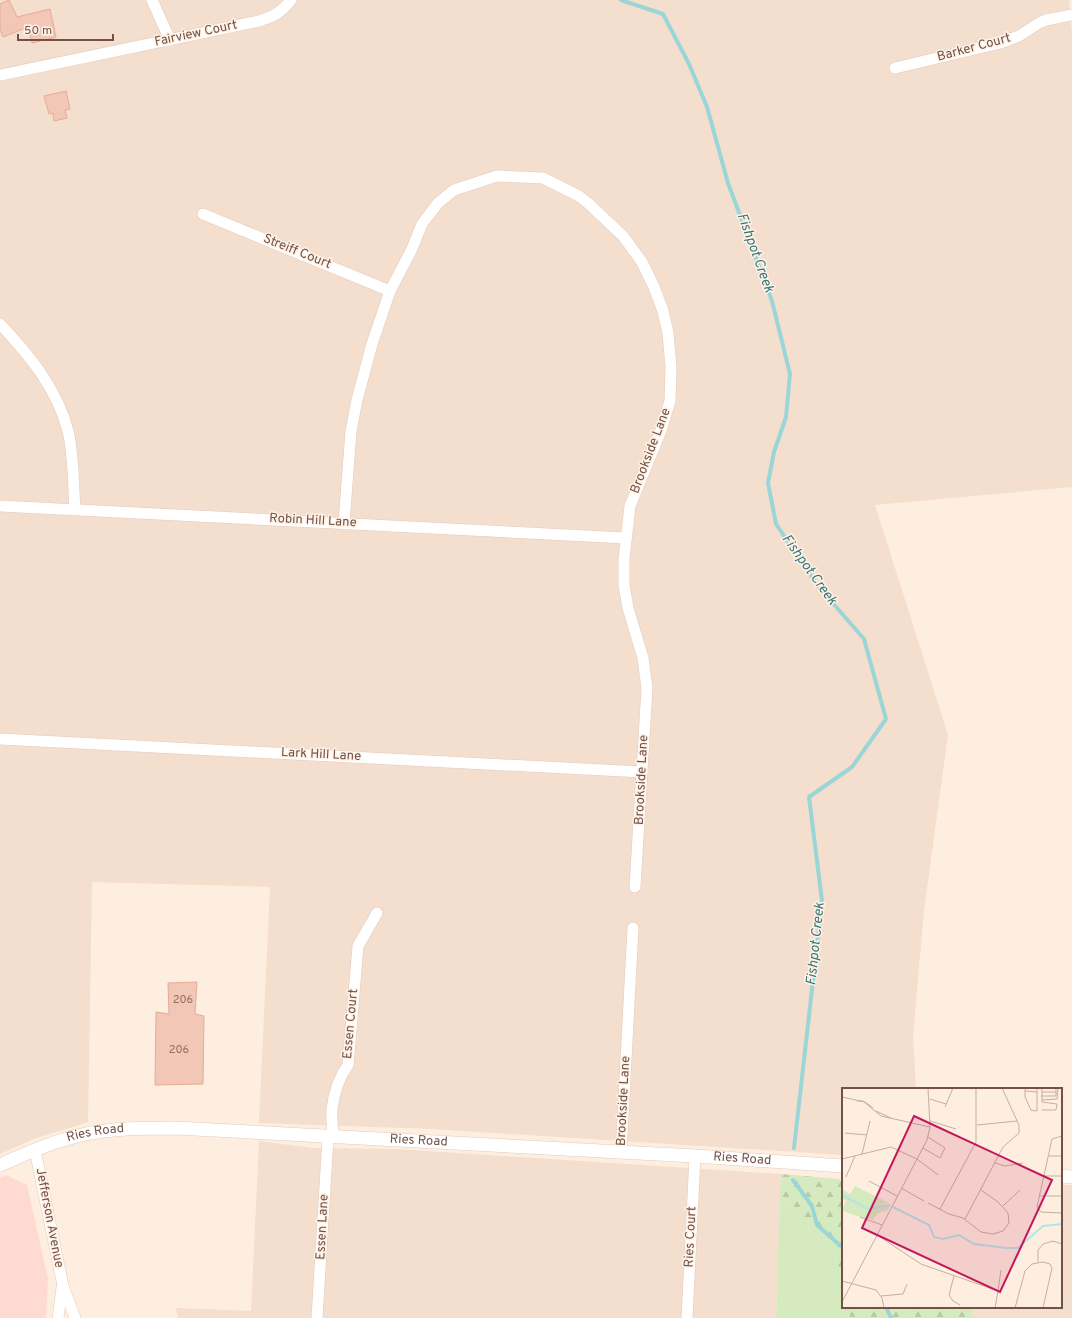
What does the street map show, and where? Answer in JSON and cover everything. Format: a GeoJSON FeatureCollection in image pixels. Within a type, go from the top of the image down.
{"type":"FeatureCollection","features":[{"type":"Feature","properties":{"kind":"street"},"geometry":{"type":"LineString","coordinates":[[152,0],[170,40]]}},
{"type":"Feature","properties":{"kind":"street","name":"Fairview Court"},"geometry":{"type":"LineString","coordinates":[[0,75],[259,20],[272,16],[284,9],[290,0]]}},
{"type":"Feature","properties":{"kind":"street","name":"Barker Court"},"geometry":{"type":"LineString","coordinates":[[896,68],[1000,43],[1019,36],[1046,20],[1072,15]]}},
{"type":"Feature","properties":{"kind":"street","name":"Brookside Lane"},"geometry":{"type":"LineString","coordinates":[[344,523],[351,431],[357,400],[372,344],[390,291],[411,251],[422,224],[438,203],[454,190],[497,176],[543,178],[564,187],[579,196],[623,236],[642,262],[663,311],[668,333],[671,367],[670,401],[660,433],[630,506],[626,538],[624,585],[628,608],[643,658],[647,688],[635,888]]}},
{"type":"Feature","properties":{"kind":"street","name":"Streiff Court"},"geometry":{"type":"LineString","coordinates":[[203,214],[390,291]]}},
{"type":"Feature","properties":{"kind":"street"},"geometry":{"type":"LineString","coordinates":[[0,324],[32,359],[48,384],[63,416],[70,444],[76,509]]}},
{"type":"Feature","properties":{"kind":"street","name":"Robin Hill Lane"},"geometry":{"type":"LineString","coordinates":[[0,506],[626,538]]}},
{"type":"Feature","properties":{"kind":"street","name":"Lark Hill Lane"},"geometry":{"type":"LineString","coordinates":[[0,739],[642,772]]}},
{"type":"Feature","properties":{"kind":"street","name":"Essen Court"},"geometry":{"type":"LineString","coordinates":[[330,1137],[332,1110],[338,1083],[342,1073],[348,1065],[358,946],[377,913]]}},
{"type":"Feature","properties":{"kind":"street","name":"Brookside Lane"},"geometry":{"type":"LineString","coordinates":[[621,1153],[633,928]]}},
{"type":"Feature","properties":{"kind":"street","name":"Ries Road"},"geometry":{"type":"LineString","coordinates":[[0,1165],[62,1140],[113,1130],[144,1128],[695,1156],[842,1166]]}},
{"type":"Feature","properties":{"kind":"street","name":"Essen Lane"},"geometry":{"type":"LineString","coordinates":[[317,1318],[330,1137]]}},
{"type":"Feature","properties":{"kind":"street","name":"Jefferson Avenue"},"geometry":{"type":"LineString","coordinates":[[35,1150],[63,1286],[67,1301],[75,1318]]}},
{"type":"Feature","properties":{"kind":"street","name":"Ries Court"},"geometry":{"type":"LineString","coordinates":[[687,1318],[695,1156]]}},
{"type":"Feature","properties":{"kind":"street"},"geometry":{"type":"LineString","coordinates":[[1062,1176],[1072,1177]]}},
{"type":"Feature","properties":{"kind":"street","name":"Jefferson Avenue"},"geometry":{"type":"LineString","coordinates":[[58,1318],[63,1286]]}},
{"type":"Feature","properties":{"kind":"shaded area"},"geometry":{"type":"Polygon","coordinates":[[[0,0],[1069,0],[1072,33],[1072,487],[875,505],[948,735],[924,910],[913,1036],[916,1088],[842,1088],[842,1155],[433,1129],[259,1123],[270,887],[92,882],[88,1122],[34,1139],[0,1154],[0,0]]]}},
{"type":"Feature","properties":{"kind":"shaded area"},"geometry":{"type":"Polygon","coordinates":[[[259,1141],[312,1148],[396,1149],[781,1174],[776,1318],[178,1318],[176,1308],[251,1311],[259,1141]]]}},
{"type":"Feature","properties":{"kind":"shaded area"},"geometry":{"type":"Polygon","coordinates":[[[6,1175],[27,1185],[48,1279],[46,1318],[0,1318],[0,1178],[6,1175]]]}},
{"type":"Feature","properties":{"kind":"shaded area"},"geometry":{"type":"Polygon","coordinates":[[[1062,1185],[1072,1185],[1072,1318],[973,1318],[972,1308],[1062,1308],[1062,1185]]]}},
{"type":"Feature","properties":{"kind":"green space"},"geometry":{"type":"Polygon","coordinates":[[[781,1174],[839,1179],[842,1182],[842,1274],[831,1249],[802,1225],[780,1194],[781,1174]]]}},
{"type":"Feature","properties":{"kind":"green space"},"geometry":{"type":"Polygon","coordinates":[[[780,1194],[802,1225],[831,1249],[842,1274],[842,1308],[850,1308],[850,1318],[776,1318],[780,1194]]]}},
{"type":"Feature","properties":{"kind":"green space"},"geometry":{"type":"Polygon","coordinates":[[[850,1308],[972,1308],[973,1318],[850,1318],[850,1308]]]}},
{"type":"Feature","properties":{"kind":"building"},"geometry":{"type":"Polygon","coordinates":[[[9,0],[17,17],[50,9],[56,37],[32,43],[28,27],[3,37],[0,30],[0,4],[9,0]]]}},
{"type":"Feature","properties":{"kind":"building"},"geometry":{"type":"Polygon","coordinates":[[[66,91],[70,109],[65,110],[67,118],[54,121],[53,113],[49,114],[44,96],[66,91]]]}},
{"type":"Feature","properties":{"kind":"building"},"geometry":{"type":"Polygon","coordinates":[[[197,982],[195,1014],[204,1016],[203,1084],[155,1085],[156,1012],[169,1014],[168,983],[197,982]]]}},
{"type":"Feature","properties":{"kind":"waterway","name":"Fishpot Creek"},"geometry":{"type":"LineString","coordinates":[[621,0],[663,14],[689,64],[707,107],[728,183],[772,301],[790,374],[786,417],[774,452],[768,483],[776,524],[818,586],[864,639],[886,719],[852,767],[809,797],[822,901],[794,1148]]}},
{"type":"Feature","properties":{"kind":"waterway","name":"Fishpot Creek"},"geometry":{"type":"LineString","coordinates":[[793,1180],[812,1206],[817,1225],[842,1247]]}},
{"type":"Feature","properties":{"kind":"waterway","name":"Fishpot Creek"},"geometry":{"type":"LineString","coordinates":[[886,1308],[891,1318]]}}]}
